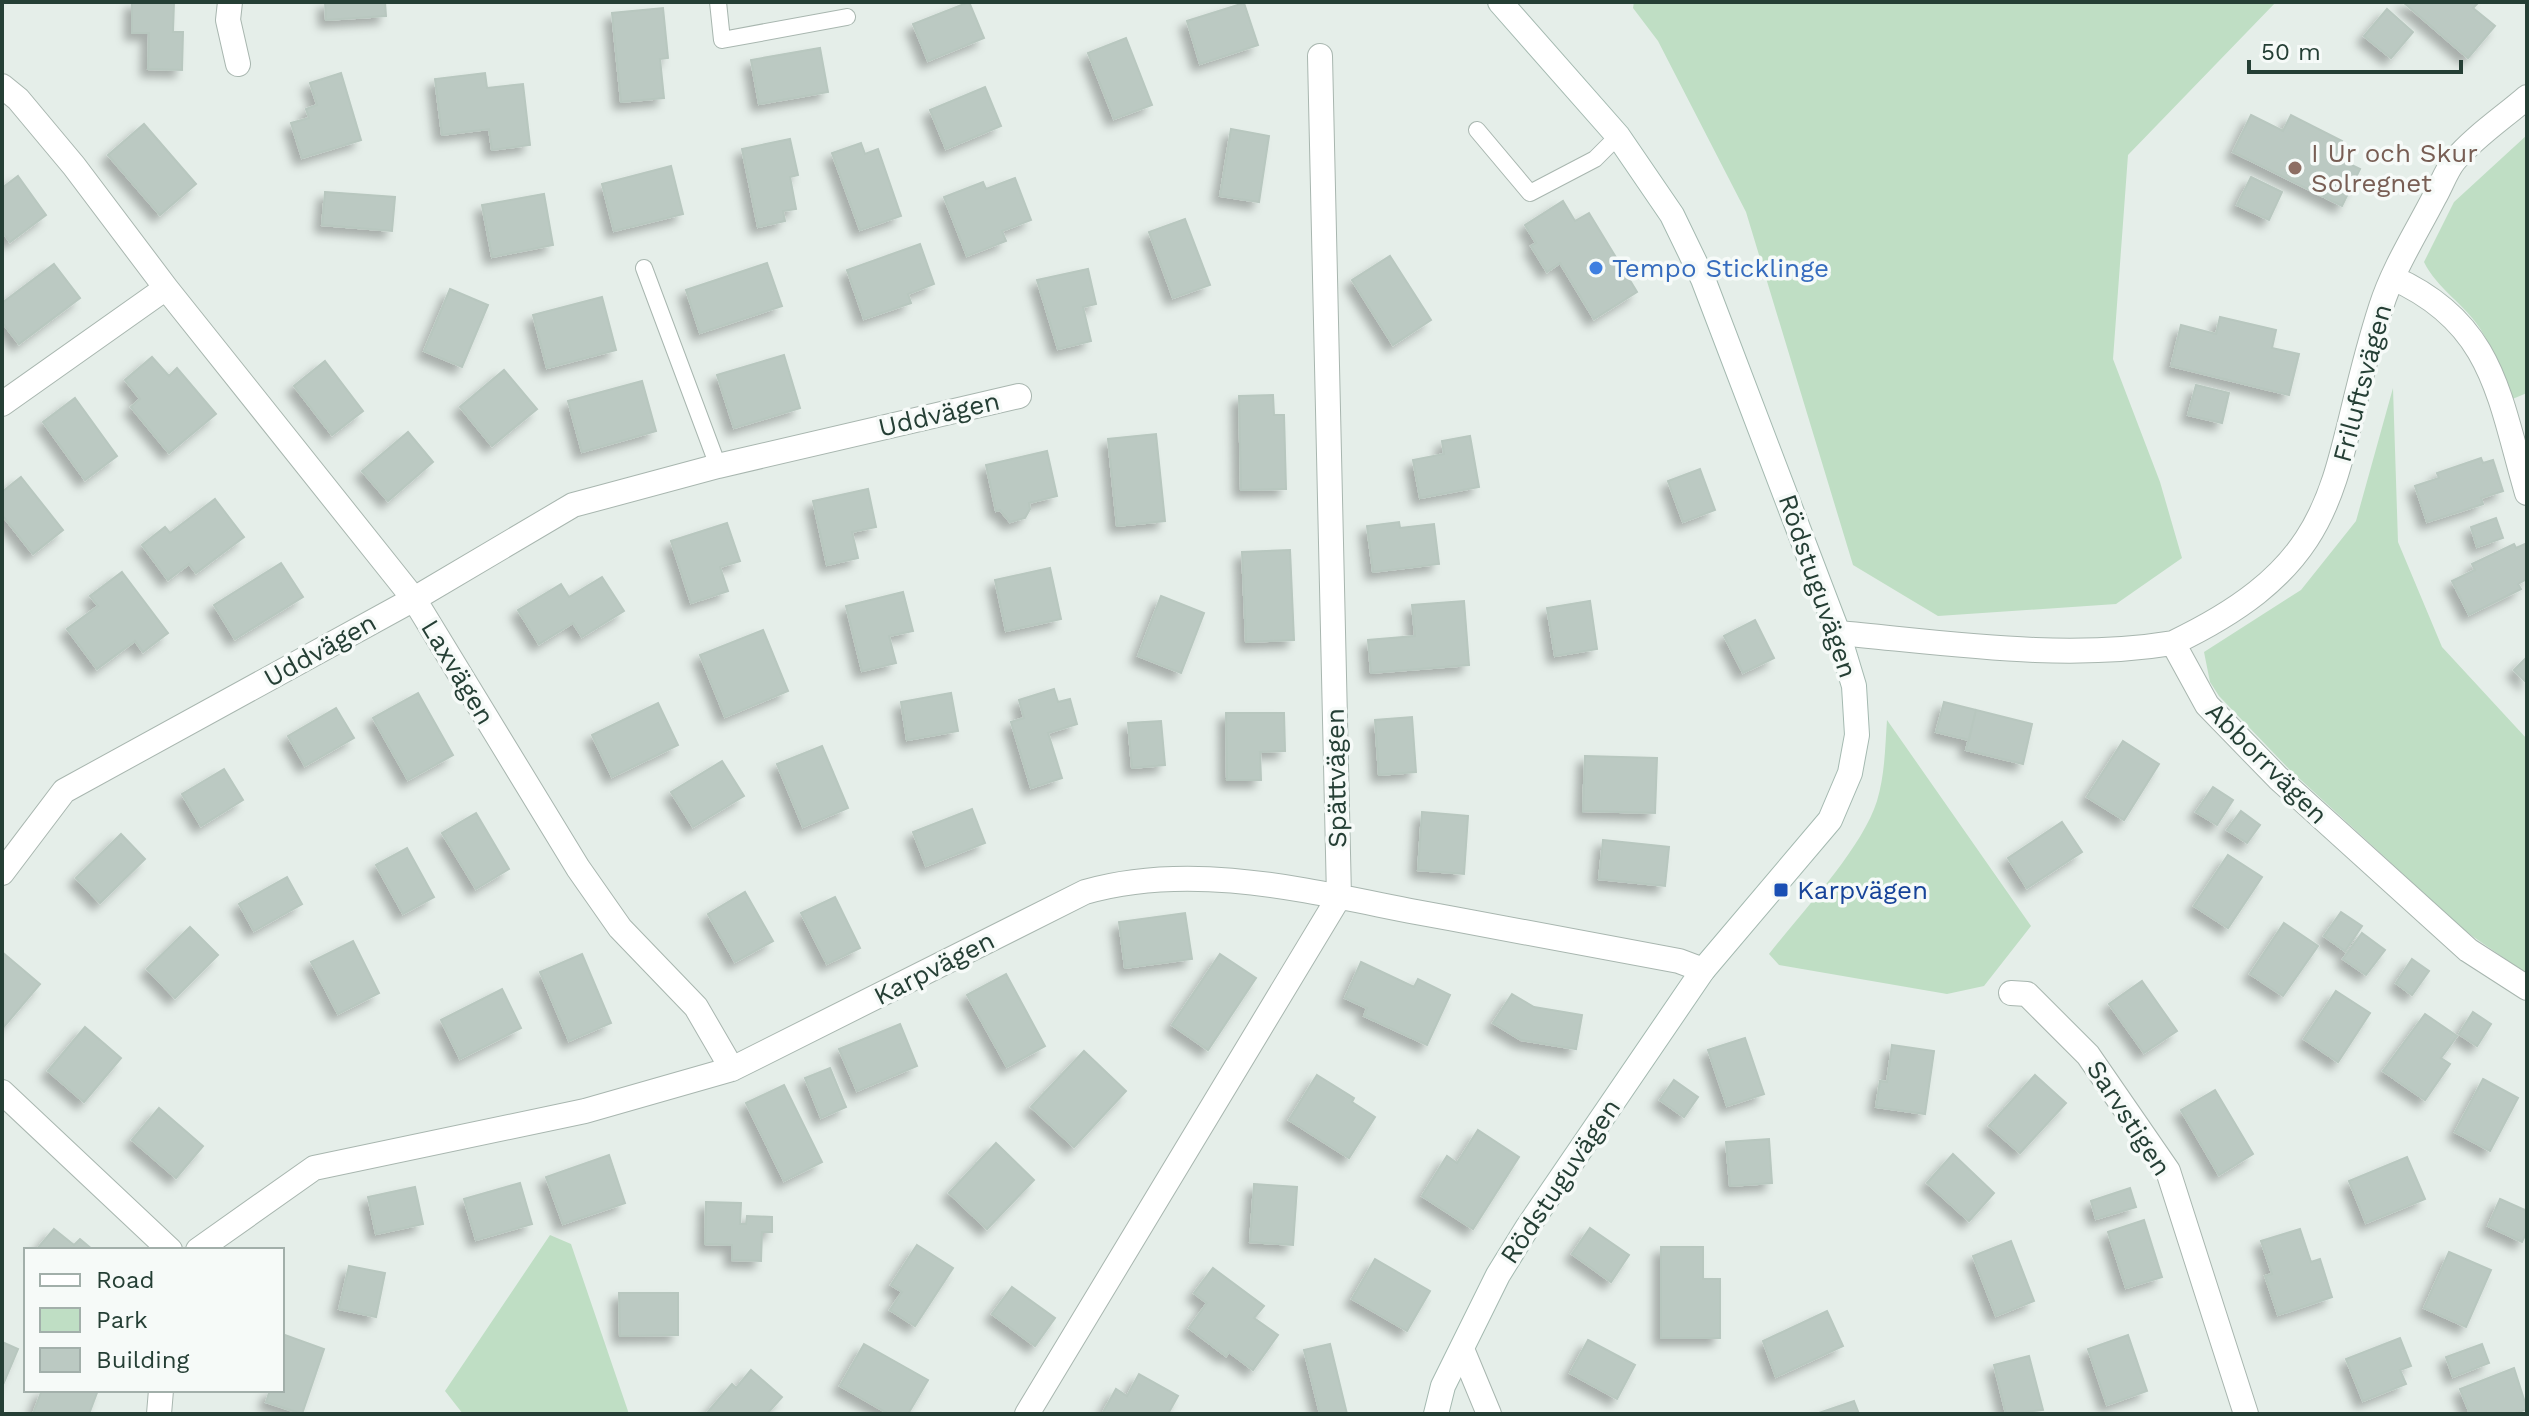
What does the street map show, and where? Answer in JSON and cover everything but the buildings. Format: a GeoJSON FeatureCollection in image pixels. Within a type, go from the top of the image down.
{"type":"FeatureCollection","features":[{"type":"Feature","properties":{"kind":"street"},"geometry":{"type":"LineString","coordinates":[[230,2],[228,20],[238,64]]}},
{"type":"Feature","properties":{"kind":"street","name":"Rödstuguvägen"},"geometry":{"type":"LineString","coordinates":[[1436,1414],[1443,1386],[1498,1275],[1527,1228],[1703,970],[1830,820],[1850,773],[1857,735],[1854,686],[1838,633],[1703,279],[1672,215],[1618,136],[1500,2]]}},
{"type":"Feature","properties":{"kind":"street","name":"Spättvägen"},"geometry":{"type":"LineString","coordinates":[[1320,56],[1339,897]]}},
{"type":"Feature","properties":{"kind":"street","name":"Laxvägen"},"geometry":{"type":"LineString","coordinates":[[2,86],[18,99],[74,166],[166,288],[414,599],[578,868],[620,928],[696,1007],[732,1069]]}},
{"type":"Feature","properties":{"kind":"street","name":"Friluftsvägen"},"geometry":{"type":"LineString","coordinates":[[2173,643],[2223,619],[2257,595],[2293,561],[2312,534],[2326,506],[2345,451],[2366,357],[2393,278],[2454,161],[2527,97]]}},
{"type":"Feature","properties":{"kind":"street"},"geometry":{"type":"LineString","coordinates":[[2393,278],[2444,305],[2484,355],[2527,493]]}},
{"type":"Feature","properties":{"kind":"street"},"geometry":{"type":"LineString","coordinates":[[2,404],[166,288]]}},
{"type":"Feature","properties":{"kind":"street","name":"Uddvägen"},"geometry":{"type":"LineString","coordinates":[[2,873],[64,791],[414,599],[573,505],[718,466],[1019,396]]}},
{"type":"Feature","properties":{"kind":"street"},"geometry":{"type":"LineString","coordinates":[[1838,633],[2082,651],[2132,650],[2173,643]]}},
{"type":"Feature","properties":{"kind":"street","name":"Abborrvägen"},"geometry":{"type":"LineString","coordinates":[[2173,643],[2207,705],[2278,778],[2468,950],[2527,988]]}},
{"type":"Feature","properties":{"kind":"street","name":"Karpvägen"},"geometry":{"type":"LineString","coordinates":[[201,1248],[314,1168],[585,1111],[732,1069],[1085,892],[1123,881],[1159,877],[1227,880],[1339,897],[1679,961],[1703,970]]}},
{"type":"Feature","properties":{"kind":"street"},"geometry":{"type":"LineString","coordinates":[[1027,1414],[1339,897]]}},
{"type":"Feature","properties":{"kind":"street","name":"Sarvstigen"},"geometry":{"type":"LineString","coordinates":[[2011,993],[2027,994],[2088,1055],[2168,1171],[2246,1414]]}},
{"type":"Feature","properties":{"kind":"street"},"geometry":{"type":"LineString","coordinates":[[2,1092],[168,1248]]}},
{"type":"Feature","properties":{"kind":"street"},"geometry":{"type":"LineString","coordinates":[[1462,1349],[1489,1414]]}},
{"type":"Feature","properties":{"kind":"street"},"geometry":{"type":"LineString","coordinates":[[159,1414],[161,1392]]}},
{"type":"Feature","properties":{"kind":"lane"},"geometry":{"type":"LineString","coordinates":[[718,2],[722,40],[847,17]]}},
{"type":"Feature","properties":{"kind":"lane"},"geometry":{"type":"LineString","coordinates":[[1477,130],[1530,193],[1595,159],[1618,136]]}},
{"type":"Feature","properties":{"kind":"lane"},"geometry":{"type":"LineString","coordinates":[[644,268],[718,466]]}},
{"type":"Feature","properties":{"kind":"green space"},"geometry":{"type":"Polygon","coordinates":[[[1634,2],[2276,2],[2128,155],[2113,359],[2160,482],[2182,558],[2116,604],[1938,616],[1853,565],[1746,212],[1658,41],[1633,8],[1634,2]]]}},
{"type":"Feature","properties":{"kind":"green space"},"geometry":{"type":"Polygon","coordinates":[[[2527,135],[2527,393],[2510,400],[2494,355],[2481,330],[2424,262],[2454,202],[2527,135]]]}},
{"type":"Feature","properties":{"kind":"green space"},"geometry":{"type":"Polygon","coordinates":[[[2393,388],[2398,542],[2442,647],[2527,739],[2527,974],[2465,931],[2289,769],[2219,696],[2210,682],[2204,652],[2301,590],[2356,521],[2393,388]]]}},
{"type":"Feature","properties":{"kind":"green space"},"geometry":{"type":"Polygon","coordinates":[[[1887,720],[2031,926],[1984,986],[1947,994],[1779,965],[1769,954],[1845,860],[1869,820],[1882,781],[1887,720]]]}},
{"type":"Feature","properties":{"kind":"green space"},"geometry":{"type":"Polygon","coordinates":[[[550,1235],[571,1244],[629,1414],[463,1414],[445,1391],[550,1235]]]}},
{"type":"Feature","properties":{"kind":"place","name":"I Ur och Skur Solregnet"},"geometry":{"type":"Point","coordinates":[2295,168]}},
{"type":"Feature","properties":{"kind":"place","name":"Tempo Sticklinge"},"geometry":{"type":"Point","coordinates":[1596,268]}},
{"type":"Feature","properties":{"kind":"place","name":"Karpvägen"},"geometry":{"type":"Point","coordinates":[1781,890]}}]}
